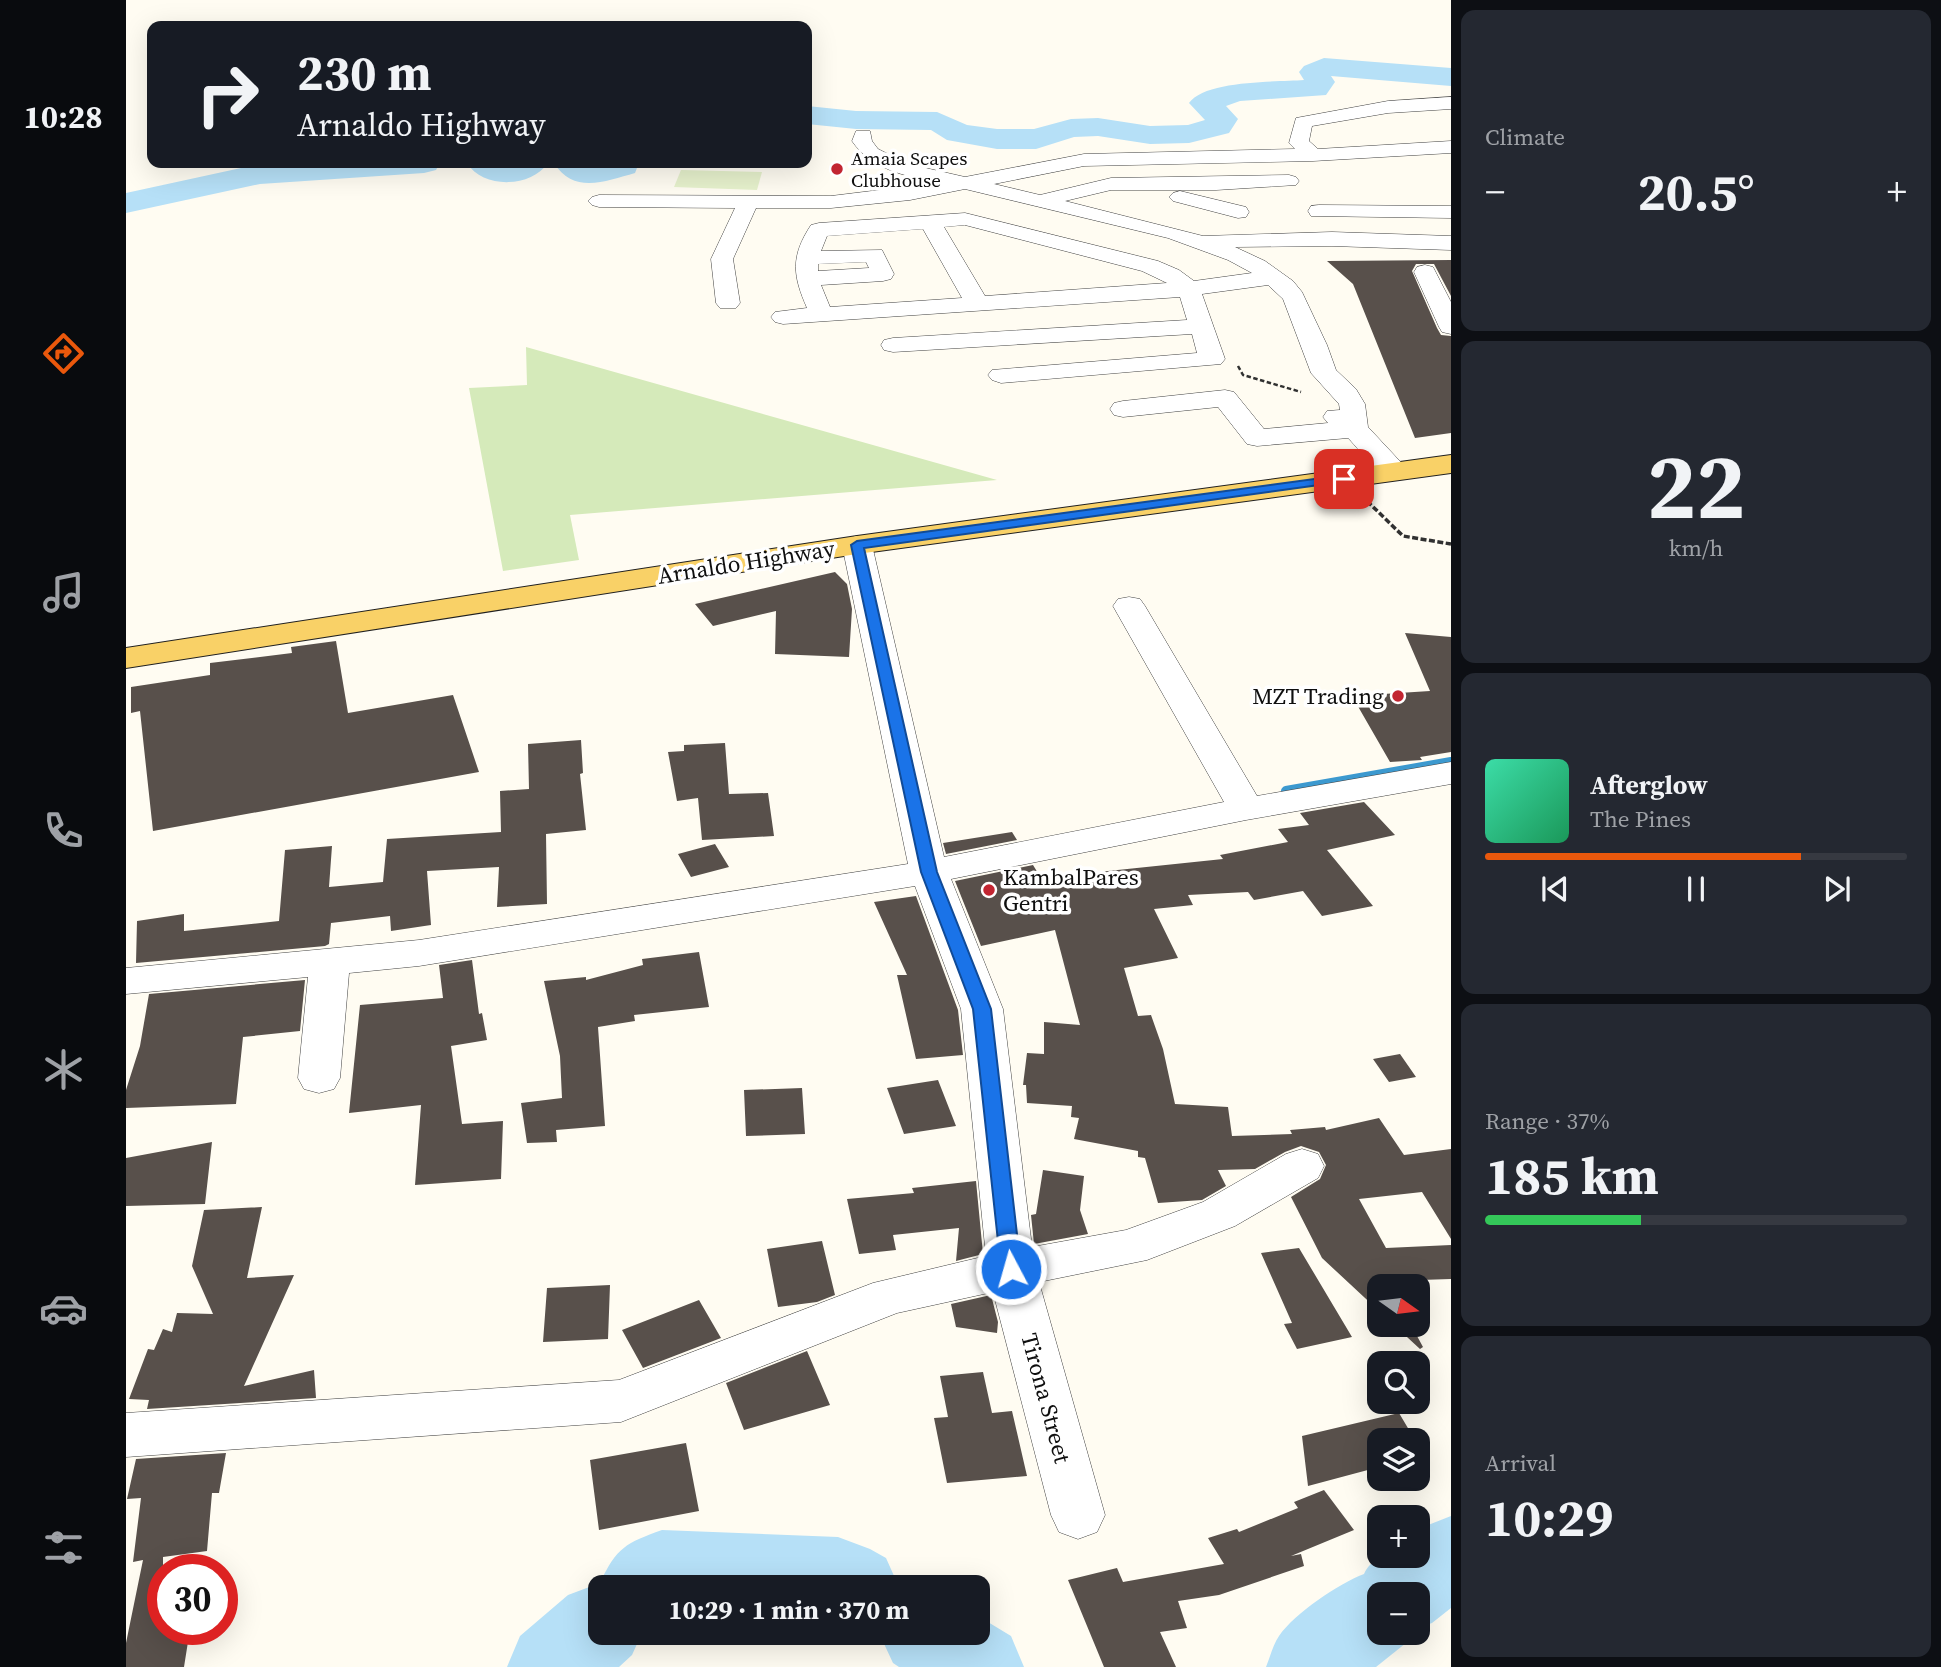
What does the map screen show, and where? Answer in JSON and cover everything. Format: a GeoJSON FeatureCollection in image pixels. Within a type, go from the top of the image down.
{"type":"FeatureCollection","features":[{"type":"Feature","properties":{"kind":"main road","name":"Arnaldo Highway"},"geometry":{"type":"LineString","coordinates":[[126,658],[857,545],[1451,464]]}},
{"type":"Feature","properties":{"kind":"street"},"geometry":{"type":"LineString","coordinates":[[1313,155],[1299,143],[1302,130],[1393,125],[1374,110],[1446,108]]}},
{"type":"Feature","properties":{"kind":"street"},"geometry":{"type":"LineString","coordinates":[[863,135],[862,141],[871,153],[924,176],[1042,200],[1201,241],[1236,255],[1273,277],[1294,297],[1324,373],[1347,394],[1352,404],[1355,429],[1396,472]]}},
{"type":"Feature","properties":{"kind":"street"},"geometry":{"type":"LineString","coordinates":[[599,201],[874,199],[1084,160],[1313,155],[1451,148]]}},
{"type":"Feature","properties":{"kind":"street"},"geometry":{"type":"LineString","coordinates":[[1042,200],[1111,184],[1216,184],[1313,179]]}},
{"type":"Feature","properties":{"kind":"street"},"geometry":{"type":"LineString","coordinates":[[1285,181],[1319,211],[1451,212]]}},
{"type":"Feature","properties":{"kind":"street"},"geometry":{"type":"LineString","coordinates":[[1128,184],[1238,212],[1216,184]]}},
{"type":"Feature","properties":{"kind":"street"},"geometry":{"type":"LineString","coordinates":[[1398,210],[1394,202],[1451,198]]}},
{"type":"Feature","properties":{"kind":"street"},"geometry":{"type":"LineString","coordinates":[[728,303],[722,258],[748,202]]}},
{"type":"Feature","properties":{"kind":"street"},"geometry":{"type":"LineString","coordinates":[[1319,211],[1319,223],[1332,239]]}},
{"type":"Feature","properties":{"kind":"street"},"geometry":{"type":"LineString","coordinates":[[821,314],[806,268],[819,230],[965,219],[1046,253],[1129,260],[1171,275],[1189,289],[1212,359],[1001,375]]}},
{"type":"Feature","properties":{"kind":"street"},"geometry":{"type":"LineString","coordinates":[[929,220],[978,304]]}},
{"type":"Feature","properties":{"kind":"street"},"geometry":{"type":"LineString","coordinates":[[1201,241],[1332,239],[1451,243]]}},
{"type":"Feature","properties":{"kind":"street"},"geometry":{"type":"LineString","coordinates":[[1425,272],[1451,327]]}},
{"type":"Feature","properties":{"kind":"street"},"geometry":{"type":"LineString","coordinates":[[783,317],[1189,289],[1273,277]]}},
{"type":"Feature","properties":{"kind":"street"},"geometry":{"type":"LineString","coordinates":[[893,345],[1200,326]]}},
{"type":"Feature","properties":{"kind":"street"},"geometry":{"type":"LineString","coordinates":[[1123,409],[1225,398],[1257,438],[1355,429]]}},
{"type":"Feature","properties":{"kind":"street","name":"Tirona Street"},"geometry":{"type":"LineString","coordinates":[[857,545],[929,872],[982,1009],[1011,1269],[1078,1515]]}},
{"type":"Feature","properties":{"kind":"street"},"geometry":{"type":"LineString","coordinates":[[1129,606],[1246,809]]}},
{"type":"Feature","properties":{"kind":"street"},"geometry":{"type":"LineString","coordinates":[[126,981],[419,953],[929,872],[1246,809],[1451,773]]}},
{"type":"Feature","properties":{"kind":"street"},"geometry":{"type":"LineString","coordinates":[[319,1078],[330,961]]}},
{"type":"Feature","properties":{"kind":"street"},"geometry":{"type":"LineString","coordinates":[[126,1435],[621,1401],[890,1296],[1011,1269],[1130,1247],[1219,1214],[1302,1166]]}},
{"type":"Feature","properties":{"kind":"path"},"geometry":{"type":"LineString","coordinates":[[1212,359],[1236,362],[1243,375],[1301,392]]}},
{"type":"Feature","properties":{"kind":"path"},"geometry":{"type":"LineString","coordinates":[[1344,479],[1403,536],[1451,544]]}},
{"type":"Feature","properties":{"kind":"green space"},"geometry":{"type":"Polygon","coordinates":[[[681,170],[762,172],[757,190],[674,187],[681,170]]]}},
{"type":"Feature","properties":{"kind":"green space"},"geometry":{"type":"Polygon","coordinates":[[[526,347],[997,480],[570,515],[579,560],[503,571],[469,388],[527,385],[526,347]]]}},
{"type":"Feature","properties":{"kind":"building"},"geometry":{"type":"Polygon","coordinates":[[[1451,260],[1451,296],[1434,264],[1416,264],[1412,271],[1441,335],[1451,336],[1451,433],[1415,438],[1353,284],[1327,261],[1451,260]]]}},
{"type":"Feature","properties":{"kind":"building"},"geometry":{"type":"Polygon","coordinates":[[[835,572],[847,584],[852,609],[849,657],[775,654],[776,611],[713,626],[695,604],[835,572]]]}},
{"type":"Feature","properties":{"kind":"building"},"geometry":{"type":"Polygon","coordinates":[[[1405,633],[1451,637],[1451,752],[1420,757],[1422,760],[1390,762],[1352,696],[1430,691],[1405,633]]]}},
{"type":"Feature","properties":{"kind":"building"},"geometry":{"type":"Polygon","coordinates":[[[336,641],[348,713],[453,695],[479,772],[153,831],[140,711],[131,713],[131,687],[210,675],[210,663],[292,653],[291,647],[336,641]]]}},
{"type":"Feature","properties":{"kind":"building"},"geometry":{"type":"Polygon","coordinates":[[[581,740],[583,773],[580,774],[586,830],[546,834],[547,904],[497,907],[499,867],[427,871],[431,925],[391,931],[390,916],[331,923],[329,944],[325,946],[136,963],[137,921],[184,914],[184,931],[279,921],[285,850],[332,846],[329,887],[383,882],[387,839],[501,832],[500,791],[529,789],[528,744],[581,740]]]}},
{"type":"Feature","properties":{"kind":"building"},"geometry":{"type":"Polygon","coordinates":[[[725,743],[729,794],[768,793],[774,836],[702,840],[698,798],[677,801],[668,752],[684,751],[684,745],[725,743]]]}},
{"type":"Feature","properties":{"kind":"building"},"geometry":{"type":"Polygon","coordinates":[[[1364,802],[1395,835],[1327,850],[1373,906],[1322,916],[1303,891],[1254,900],[1248,892],[1188,895],[1193,905],[1154,909],[1178,958],[1124,968],[1138,1016],[1151,1015],[1163,1049],[1175,1104],[1228,1107],[1232,1136],[1292,1134],[1290,1130],[1325,1127],[1326,1130],[1379,1118],[1404,1155],[1451,1149],[1451,1239],[1422,1192],[1359,1199],[1386,1248],[1451,1245],[1451,1279],[1430,1280],[1430,1274],[1367,1274],[1367,1300],[1322,1258],[1291,1197],[1320,1179],[1326,1165],[1319,1152],[1301,1146],[1255,1169],[1218,1170],[1226,1186],[1202,1200],[1158,1203],[1145,1158],[1138,1157],[1138,1151],[1074,1139],[1079,1118],[1071,1117],[1072,1106],[1027,1103],[1026,1085],[1023,1085],[1027,1053],[1044,1054],[1044,1022],[1080,1025],[1055,930],[981,946],[955,881],[1033,865],[1041,878],[1223,859],[1220,855],[1288,842],[1278,829],[1309,825],[1300,813],[1364,802]]]}},
{"type":"Feature","properties":{"kind":"building"},"geometry":{"type":"Polygon","coordinates":[[[1012,832],[1017,840],[946,854],[943,843],[1012,832]]]}},
{"type":"Feature","properties":{"kind":"building"},"geometry":{"type":"Polygon","coordinates":[[[715,844],[729,867],[691,877],[678,854],[715,844]]]}},
{"type":"Feature","properties":{"kind":"building"},"geometry":{"type":"Polygon","coordinates":[[[916,896],[958,1010],[963,1055],[916,1059],[897,975],[907,975],[874,902],[916,896]]]}},
{"type":"Feature","properties":{"kind":"building"},"geometry":{"type":"Polygon","coordinates":[[[699,952],[709,1007],[634,1015],[635,1021],[598,1027],[605,1126],[556,1130],[557,1142],[527,1143],[521,1103],[562,1098],[560,1056],[544,981],[586,977],[586,980],[643,965],[642,959],[699,952]]]}},
{"type":"Feature","properties":{"kind":"building"},"geometry":{"type":"Polygon","coordinates":[[[472,960],[479,1014],[482,1013],[487,1040],[451,1046],[462,1124],[503,1121],[501,1179],[415,1185],[421,1105],[349,1113],[360,1005],[443,998],[439,965],[472,960]]]}},
{"type":"Feature","properties":{"kind":"building"},"geometry":{"type":"Polygon","coordinates":[[[305,980],[300,1031],[243,1037],[236,1104],[126,1108],[126,1090],[140,1046],[149,994],[305,980]]]}},
{"type":"Feature","properties":{"kind":"building"},"geometry":{"type":"Polygon","coordinates":[[[1400,1054],[1416,1077],[1389,1082],[1373,1059],[1400,1054]]]}},
{"type":"Feature","properties":{"kind":"building"},"geometry":{"type":"Polygon","coordinates":[[[938,1080],[956,1126],[904,1134],[887,1088],[938,1080]]]}},
{"type":"Feature","properties":{"kind":"building"},"geometry":{"type":"Polygon","coordinates":[[[802,1088],[805,1134],[746,1136],[744,1090],[802,1088]]]}},
{"type":"Feature","properties":{"kind":"building"},"geometry":{"type":"Polygon","coordinates":[[[212,1142],[205,1204],[126,1206],[126,1158],[212,1142]]]}},
{"type":"Feature","properties":{"kind":"building"},"geometry":{"type":"Polygon","coordinates":[[[1043,1170],[1084,1176],[1080,1210],[1088,1234],[1034,1244],[1031,1215],[1036,1214],[1043,1170]]]}},
{"type":"Feature","properties":{"kind":"building"},"geometry":{"type":"Polygon","coordinates":[[[976,1181],[983,1254],[956,1261],[959,1228],[893,1235],[896,1250],[859,1254],[847,1199],[914,1193],[912,1188],[976,1181]]]}},
{"type":"Feature","properties":{"kind":"building"},"geometry":{"type":"Polygon","coordinates":[[[262,1207],[247,1278],[294,1275],[244,1386],[314,1370],[316,1398],[147,1409],[149,1400],[129,1399],[148,1349],[154,1350],[163,1329],[172,1332],[177,1313],[213,1314],[192,1266],[204,1210],[262,1207]]]}},
{"type":"Feature","properties":{"kind":"building"},"geometry":{"type":"Polygon","coordinates":[[[822,1241],[835,1295],[817,1302],[778,1307],[767,1249],[822,1241]]]}},
{"type":"Feature","properties":{"kind":"building"},"geometry":{"type":"Polygon","coordinates":[[[1299,1248],[1352,1337],[1297,1349],[1284,1324],[1292,1323],[1261,1253],[1299,1248]]]}},
{"type":"Feature","properties":{"kind":"building"},"geometry":{"type":"Polygon","coordinates":[[[610,1285],[608,1339],[543,1342],[547,1288],[610,1285]]]}},
{"type":"Feature","properties":{"kind":"building"},"geometry":{"type":"Polygon","coordinates":[[[991,1295],[998,1322],[997,1333],[956,1327],[951,1304],[991,1295]]]}},
{"type":"Feature","properties":{"kind":"building"},"geometry":{"type":"Polygon","coordinates":[[[699,1300],[721,1338],[643,1368],[622,1330],[699,1300]]]}},
{"type":"Feature","properties":{"kind":"building"},"geometry":{"type":"Polygon","coordinates":[[[1407,1337],[1418,1337],[1423,1347],[1420,1349],[1407,1337]]]}},
{"type":"Feature","properties":{"kind":"building"},"geometry":{"type":"Polygon","coordinates":[[[807,1351],[830,1405],[744,1430],[726,1383],[807,1351]]]}},
{"type":"Feature","properties":{"kind":"building"},"geometry":{"type":"Polygon","coordinates":[[[983,1372],[992,1413],[1012,1411],[1027,1476],[947,1483],[934,1418],[948,1417],[940,1376],[983,1372]]]}},
{"type":"Feature","properties":{"kind":"building"},"geometry":{"type":"Polygon","coordinates":[[[1395,1414],[1400,1414],[1408,1428],[1367,1428],[1367,1470],[1308,1486],[1302,1436],[1395,1414]]]}},
{"type":"Feature","properties":{"kind":"building"},"geometry":{"type":"Polygon","coordinates":[[[686,1443],[699,1511],[599,1530],[590,1460],[686,1443]]]}},
{"type":"Feature","properties":{"kind":"building"},"geometry":{"type":"Polygon","coordinates":[[[226,1453],[219,1493],[212,1493],[207,1551],[147,1554],[147,1645],[187,1645],[184,1667],[126,1667],[126,1643],[143,1560],[133,1562],[141,1498],[127,1499],[136,1459],[226,1453]]]}},
{"type":"Feature","properties":{"kind":"building"},"geometry":{"type":"Polygon","coordinates":[[[1324,1490],[1354,1530],[1291,1556],[1301,1554],[1304,1566],[1219,1595],[1178,1601],[1187,1628],[1160,1632],[1176,1667],[1104,1667],[1068,1580],[1117,1568],[1123,1582],[1224,1564],[1208,1538],[1237,1529],[1239,1532],[1298,1508],[1294,1502],[1324,1490]]]}},
{"type":"Feature","properties":{"kind":"waterway"},"geometry":{"type":"LineString","coordinates":[[812,116],[856,120],[937,121],[958,133],[997,139],[1036,139],[1071,128],[1098,127],[1150,135],[1189,134],[1218,126],[1223,119],[1204,103],[1237,92],[1315,89],[1320,82],[1314,72],[1324,67],[1451,77]]}},
{"type":"Feature","properties":{"kind":"waterway"},"geometry":{"type":"LineString","coordinates":[[126,203],[260,174],[349,168]]}},
{"type":"Feature","properties":{"kind":"waterway"},"geometry":{"type":"LineString","coordinates":[[492,168],[518,173],[525,168]]}},
{"type":"Feature","properties":{"kind":"waterway"},"geometry":{"type":"LineString","coordinates":[[579,168],[591,175],[616,168]]}},
{"type":"Feature","properties":{"kind":"waterway"},"geometry":{"type":"LineString","coordinates":[[1286,791],[1451,762]]}},
{"type":"Feature","properties":{"kind":"waterway"},"geometry":{"type":"LineString","coordinates":[[1416,1582],[1451,1555]]}},
{"type":"Feature","properties":{"kind":"waterway"},"geometry":{"type":"LineString","coordinates":[[656,1575],[662,1570],[788,1575]]}},
{"type":"Feature","properties":{"kind":"waterway"},"geometry":{"type":"LineString","coordinates":[[1312,1667],[1337,1642],[1367,1619]]}},
{"type":"Feature","properties":{"kind":"waterway"},"geometry":{"type":"LineString","coordinates":[[553,1667],[588,1636]]}},
{"type":"Feature","properties":{"kind":"waterway"},"geometry":{"type":"LineString","coordinates":[[944,1645],[978,1667]]}},
{"type":"Feature","properties":{"kind":"place","name":"Amaia Scapes Clubhouse"},"geometry":{"type":"Point","coordinates":[837,169]}},
{"type":"Feature","properties":{"kind":"place","name":"MZT Trading"},"geometry":{"type":"Point","coordinates":[1398,696]}},
{"type":"Feature","properties":{"kind":"place","name":"KambalPares Gentri"},"geometry":{"type":"Point","coordinates":[989,890]}},
{"type":"Feature","properties":{"kind":"route"},"geometry":{"type":"LineString","coordinates":[[1011,1269],[982,1009],[929,872],[857,545],[1344,479]]}}]}
